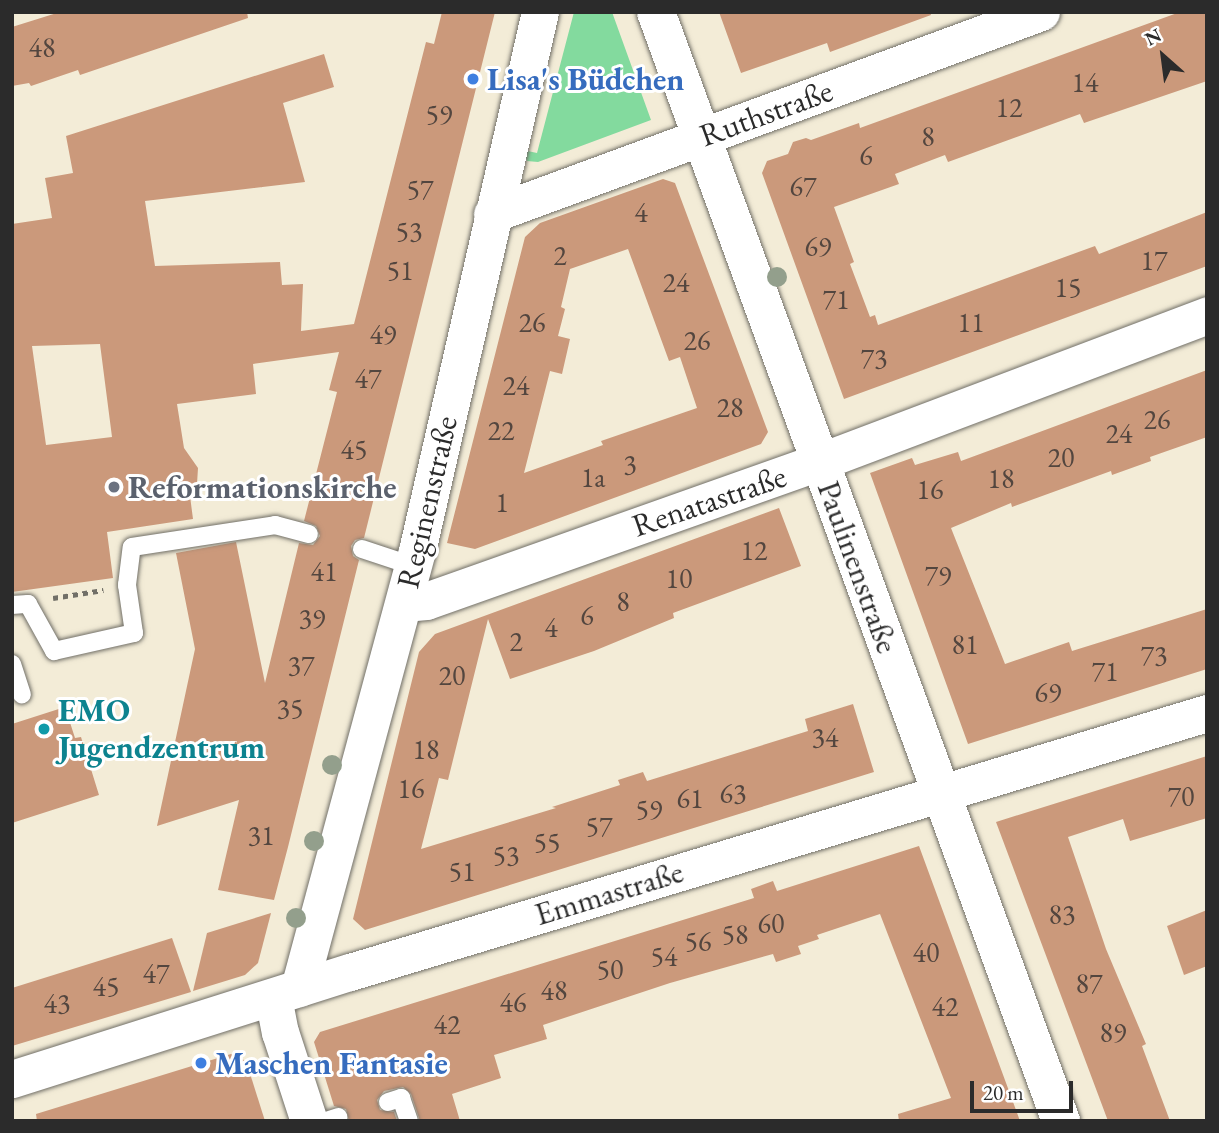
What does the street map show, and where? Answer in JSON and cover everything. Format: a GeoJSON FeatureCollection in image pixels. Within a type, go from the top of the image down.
{"type":"FeatureCollection","features":[{"type":"Feature","properties":{"kind":"street","name":"Reginenstraße"},"geometry":{"type":"LineString","coordinates":[[324,1120],[280,1032],[286,993],[404,603],[540,12]]}},
{"type":"Feature","properties":{"kind":"street","name":"Paulinenstraße"},"geometry":{"type":"LineString","coordinates":[[656,12],[1061,1121]]}},
{"type":"Feature","properties":{"kind":"street","name":"Ruthstraße"},"geometry":{"type":"LineString","coordinates":[[492,214],[1041,12]]}},
{"type":"Feature","properties":{"kind":"street","name":"Renatastraße"},"geometry":{"type":"LineString","coordinates":[[404,603],[426,601],[819,462],[1207,315]]}},
{"type":"Feature","properties":{"kind":"street","name":"Emmastraße"},"geometry":{"type":"LineString","coordinates":[[12,1079],[941,792],[976,785],[1207,713]]}},
{"type":"Feature","properties":{"kind":"lane"},"geometry":{"type":"LineString","coordinates":[[20,604],[54,651],[134,633],[127,586],[132,547],[275,525],[309,534]]}},
{"type":"Feature","properties":{"kind":"lane"},"geometry":{"type":"LineString","coordinates":[[362,549],[413,566]]}},
{"type":"Feature","properties":{"kind":"lane"},"geometry":{"type":"LineString","coordinates":[[12,664],[22,694]]}},
{"type":"Feature","properties":{"kind":"lane"},"geometry":{"type":"LineString","coordinates":[[388,1102],[401,1098],[409,1121]]}},
{"type":"Feature","properties":{"kind":"path"},"geometry":{"type":"LineString","coordinates":[[20,604],[112,588]]}},
{"type":"Feature","properties":{"kind":"green space"},"geometry":{"type":"Polygon","coordinates":[[[574,12],[612,12],[651,120],[538,162],[527,161],[523,150],[537,153],[574,12]]]}},
{"type":"Feature","properties":{"kind":"building"},"geometry":{"type":"Polygon","coordinates":[[[60,12],[247,12],[248,18],[80,75],[78,70],[31,86],[29,83],[12,86],[12,27],[60,12]]]}},
{"type":"Feature","properties":{"kind":"building"},"geometry":{"type":"Polygon","coordinates":[[[442,12],[495,12],[364,538],[355,540],[351,546],[353,556],[359,560],[274,900],[218,890],[239,800],[157,826],[195,649],[176,553],[236,542],[265,683],[299,543],[313,545],[320,536],[316,526],[304,521],[337,392],[329,390],[339,352],[253,364],[256,394],[177,404],[184,448],[198,468],[197,484],[190,496],[193,519],[107,532],[113,578],[12,592],[12,224],[52,218],[45,178],[73,173],[66,136],[324,54],[334,87],[283,103],[305,182],[145,201],[155,266],[280,262],[282,285],[303,284],[301,331],[354,324],[426,42],[434,44],[442,12]],[[100,344],[32,346],[46,445],[112,437],[100,344]]]}},
{"type":"Feature","properties":{"kind":"building"},"geometry":{"type":"Polygon","coordinates":[[[719,12],[930,12],[931,15],[830,52],[827,43],[741,73],[719,12]]]}},
{"type":"Feature","properties":{"kind":"building"},"geometry":{"type":"Polygon","coordinates":[[[1180,12],[1207,12],[1207,81],[1084,123],[1080,114],[948,162],[945,155],[895,174],[899,184],[834,207],[854,262],[850,264],[870,317],[875,315],[878,325],[1095,246],[1099,254],[1207,212],[1207,266],[844,399],[762,173],[767,161],[788,154],[793,142],[806,138],[811,140],[859,123],[860,128],[1180,12]]]}},
{"type":"Feature","properties":{"kind":"building"},"geometry":{"type":"Polygon","coordinates":[[[663,179],[675,183],[768,432],[761,444],[475,549],[447,543],[525,237],[540,223],[663,179]],[[628,249],[570,269],[561,307],[565,309],[558,336],[570,339],[562,374],[550,371],[524,473],[603,445],[601,441],[697,408],[680,357],[669,361],[628,249]]]}},
{"type":"Feature","properties":{"kind":"building"},"geometry":{"type":"Polygon","coordinates":[[[1207,370],[1207,437],[1150,457],[1151,461],[1112,475],[1111,471],[1012,507],[1011,503],[951,528],[1005,664],[1069,642],[1072,651],[1207,609],[1207,669],[968,744],[870,473],[912,458],[915,465],[958,452],[961,461],[1207,370]]]}},
{"type":"Feature","properties":{"kind":"building"},"geometry":{"type":"Polygon","coordinates":[[[779,508],[801,566],[673,613],[674,618],[594,651],[510,679],[488,619],[448,780],[439,778],[421,849],[556,808],[552,807],[620,785],[618,780],[643,772],[647,781],[808,731],[805,719],[853,704],[874,772],[365,930],[353,919],[419,652],[435,634],[779,508]]]}},
{"type":"Feature","properties":{"kind":"building","name":"EMO Jugendzentrum"},"geometry":{"type":"Polygon","coordinates":[[[65,707],[75,738],[81,737],[99,795],[12,823],[12,724],[65,707]]]}},
{"type":"Feature","properties":{"kind":"building"},"geometry":{"type":"Polygon","coordinates":[[[1207,756],[1207,818],[1130,841],[1123,819],[1068,837],[1106,949],[1146,1044],[1142,1046],[1170,1121],[1108,1121],[996,822],[1207,756]]]}},
{"type":"Feature","properties":{"kind":"building"},"geometry":{"type":"Polygon","coordinates":[[[919,846],[1020,1121],[899,1121],[898,1114],[951,1098],[880,914],[817,935],[819,939],[798,946],[801,954],[776,962],[773,954],[670,983],[543,1025],[547,1039],[494,1055],[501,1078],[452,1094],[460,1121],[420,1121],[411,1094],[403,1087],[384,1091],[377,1100],[380,1110],[394,1112],[397,1121],[349,1121],[346,1109],[334,1106],[314,1042],[320,1032],[754,898],[751,889],[773,881],[777,891],[919,846]]]}},
{"type":"Feature","properties":{"kind":"building"},"geometry":{"type":"Polygon","coordinates":[[[1207,910],[1207,966],[1184,975],[1167,926],[1207,910]]]}},
{"type":"Feature","properties":{"kind":"building"},"geometry":{"type":"Polygon","coordinates":[[[271,913],[258,963],[245,975],[193,991],[207,933],[271,913]]]}},
{"type":"Feature","properties":{"kind":"building"},"geometry":{"type":"Polygon","coordinates":[[[172,938],[191,992],[12,1046],[12,988],[172,938]]]}},
{"type":"Feature","properties":{"kind":"building"},"geometry":{"type":"Polygon","coordinates":[[[231,1054],[246,1061],[265,1121],[37,1121],[36,1114],[231,1054]]]}},
{"type":"Feature","properties":{"kind":"place","name":"Lisa's Büdchen"},"geometry":{"type":"Point","coordinates":[473,79]}},
{"type":"Feature","properties":{"kind":"place","name":"Reformationskirche"},"geometry":{"type":"Point","coordinates":[114,487]}},
{"type":"Feature","properties":{"kind":"place","name":"EMO Jugendzentrum"},"geometry":{"type":"Point","coordinates":[44,729]}},
{"type":"Feature","properties":{"kind":"place","name":"Maschen Fantasie"},"geometry":{"type":"Point","coordinates":[201,1063]}}]}
